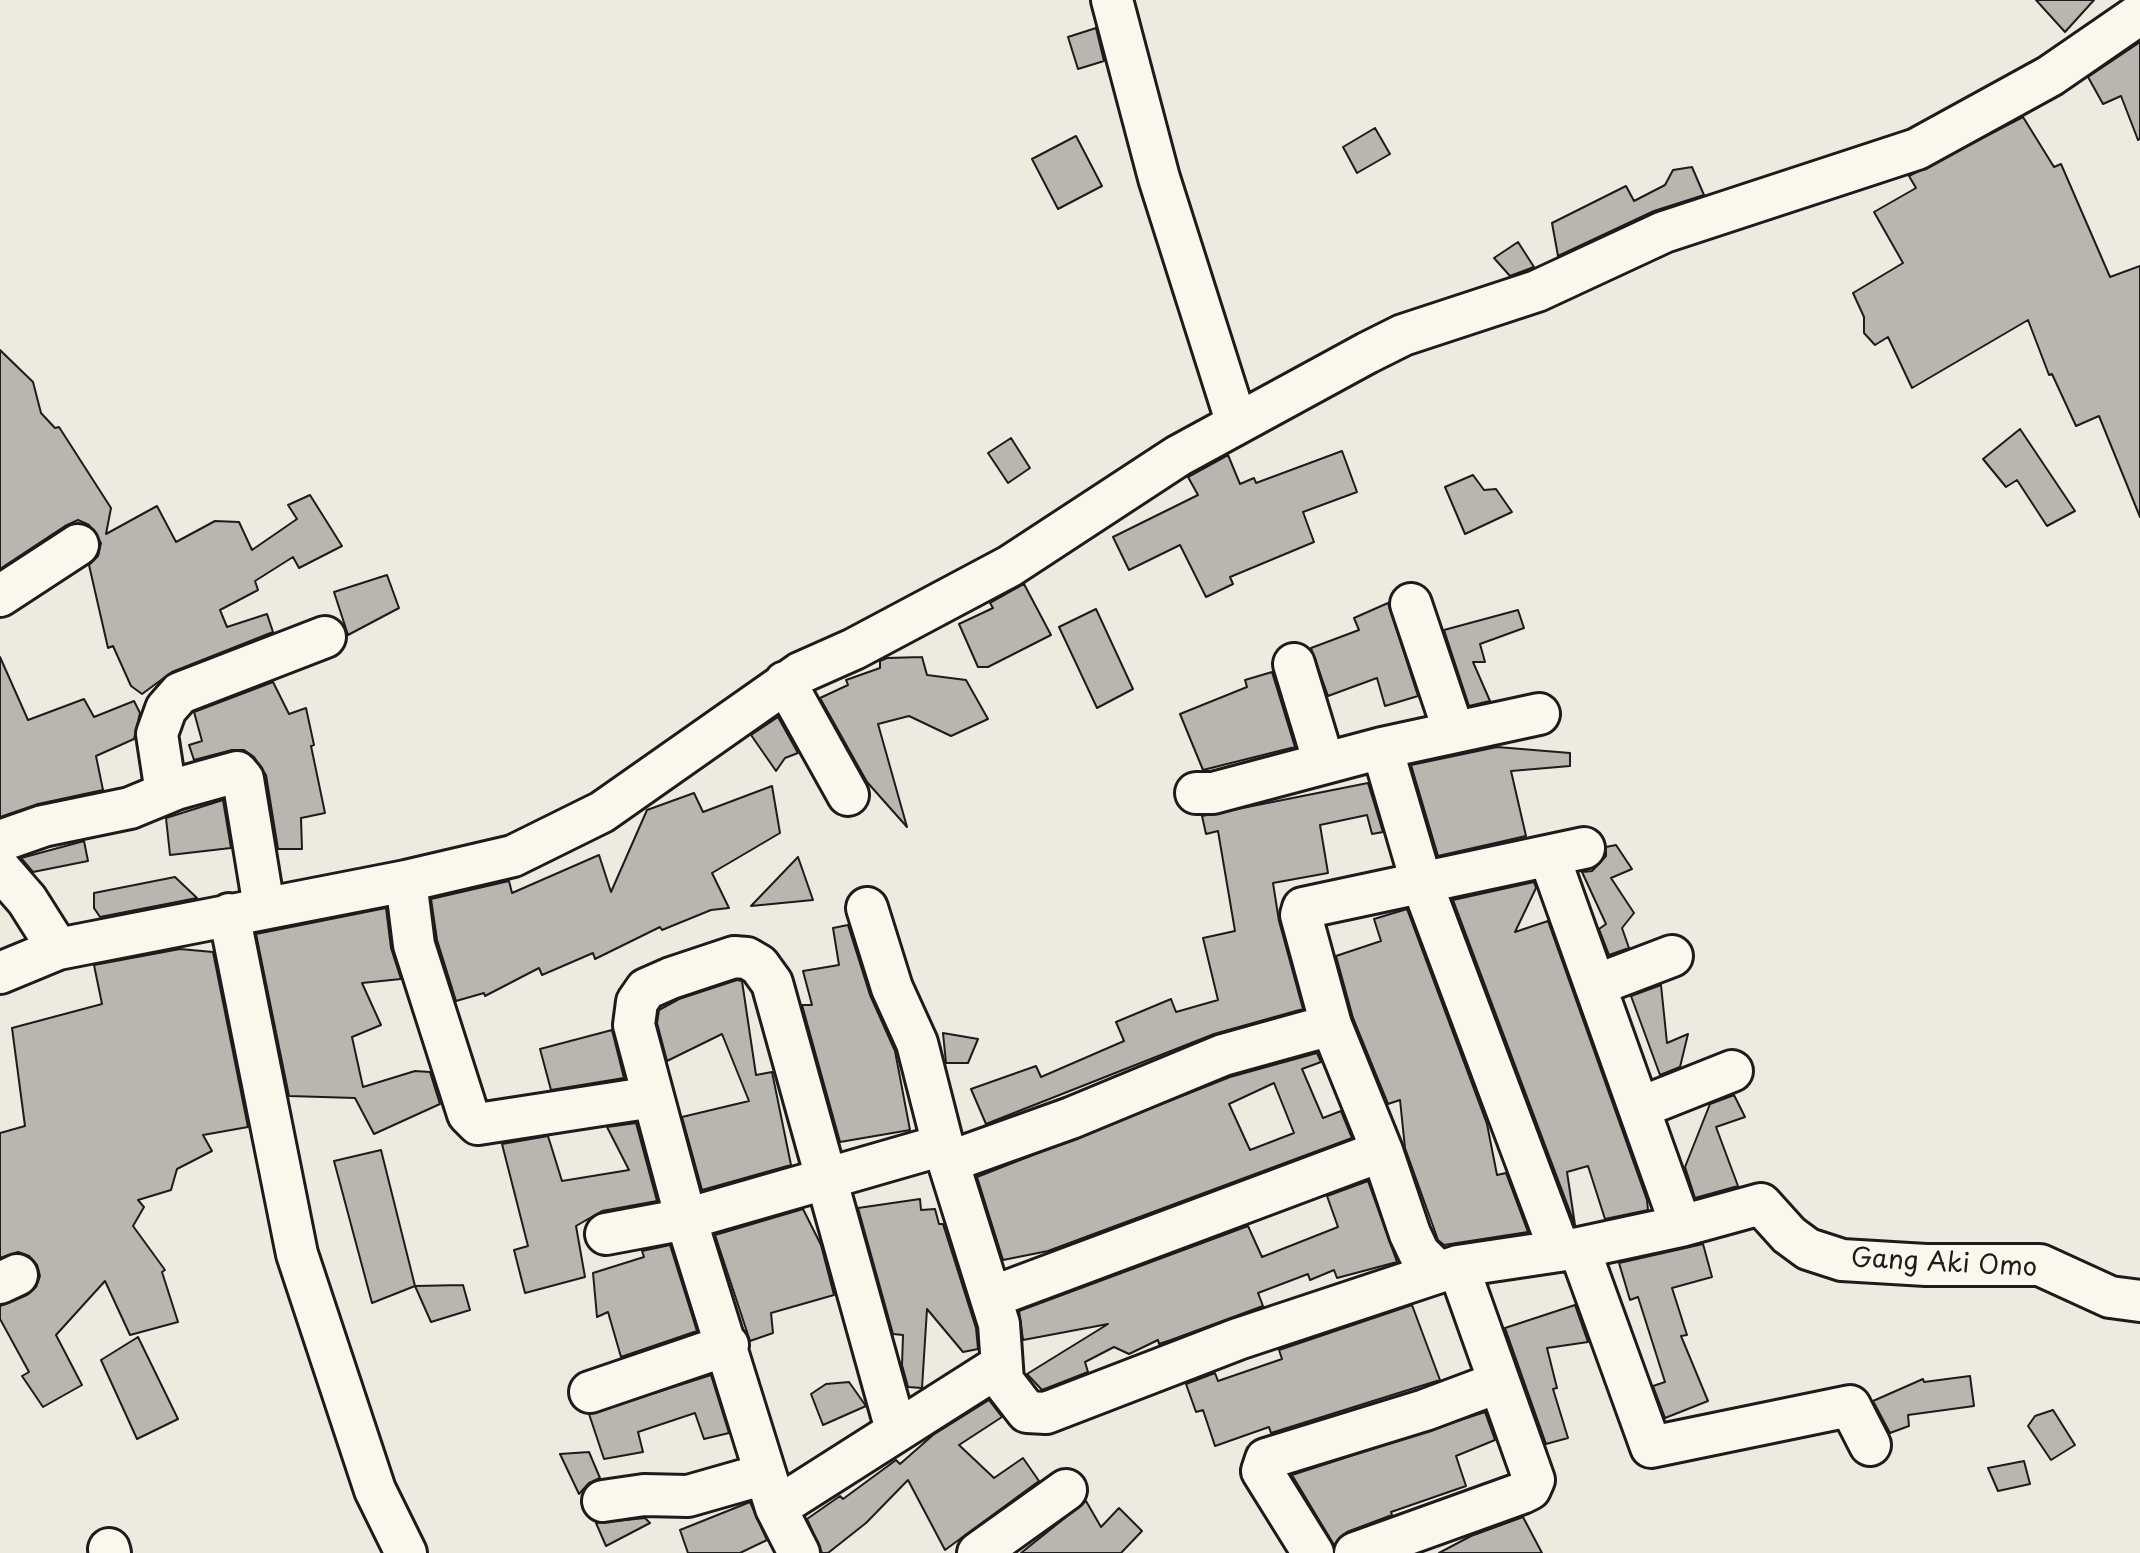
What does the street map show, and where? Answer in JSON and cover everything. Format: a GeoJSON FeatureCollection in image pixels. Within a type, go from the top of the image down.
{"type":"FeatureCollection","features":[{"type":"Feature","properties":{"kind":"street"},"geometry":{"type":"LineString","coordinates":[[1112,0],[1159,178],[1237,424]]}},
{"type":"Feature","properties":{"kind":"street"},"geometry":{"type":"LineString","coordinates":[[0,973],[58,949],[406,881],[513,856],[585,822],[785,682],[1010,566],[1178,456],[1403,335],[1537,291],[1664,232],[1917,149],[2050,76],[2140,14]]}},
{"type":"Feature","properties":{"kind":"street"},"geometry":{"type":"LineString","coordinates":[[0,596],[78,545]]}},
{"type":"Feature","properties":{"kind":"street"},"geometry":{"type":"LineString","coordinates":[[1411,604],[1454,732]]}},
{"type":"Feature","properties":{"kind":"street"},"geometry":{"type":"LineString","coordinates":[[166,793],[157,734],[166,709],[180,693],[325,637]]}},
{"type":"Feature","properties":{"kind":"street"},"geometry":{"type":"LineString","coordinates":[[1294,664],[1324,763]]}},
{"type":"Feature","properties":{"kind":"street"},"geometry":{"type":"LineString","coordinates":[[785,682],[848,795]]}},
{"type":"Feature","properties":{"kind":"street"},"geometry":{"type":"LineString","coordinates":[[1196,793],[1213,793],[1382,748],[1539,714]]}},
{"type":"Feature","properties":{"kind":"street"},"geometry":{"type":"LineString","coordinates":[[1382,748],[1421,881],[1651,1447],[1850,1406],[1870,1445]]}},
{"type":"Feature","properties":{"kind":"street"},"geometry":{"type":"LineString","coordinates":[[0,841],[43,826],[120,811],[166,793],[237,772],[242,775],[246,910],[297,1254],[375,1490],[406,1553]]}},
{"type":"Feature","properties":{"kind":"street"},"geometry":{"type":"LineString","coordinates":[[867,908],[892,988],[917,1043],[992,1297],[999,1324],[1003,1381],[1027,1412],[1046,1413],[1238,1339],[1448,1269],[1681,1226],[1596,985],[1567,852],[1303,908],[1301,915],[1331,1025],[1382,1151],[1410,1234],[1419,1253],[1448,1269],[1534,1480],[1530,1489],[1355,1553]]}},
{"type":"Feature","properties":{"kind":"street"},"geometry":{"type":"LineString","coordinates":[[0,869],[27,900],[58,949]]}},
{"type":"Feature","properties":{"kind":"street"},"geometry":{"type":"LineString","coordinates":[[406,881],[414,945],[468,1114],[478,1124],[653,1097]]}},
{"type":"Feature","properties":{"kind":"street"},"geometry":{"type":"LineString","coordinates":[[1596,985],[1672,956]]}},
{"type":"Feature","properties":{"kind":"street"},"geometry":{"type":"LineString","coordinates":[[799,1553],[770,1491],[728,1345],[686,1219],[634,1025],[637,1002],[646,989],[734,957],[747,958],[759,965],[772,983],[896,1430]]}},
{"type":"Feature","properties":{"kind":"street"},"geometry":{"type":"LineString","coordinates":[[606,1234],[686,1219],[828,1178],[947,1153],[1071,1118],[1223,1055],[1331,1025]]}},
{"type":"Feature","properties":{"kind":"street"},"geometry":{"type":"LineString","coordinates":[[1639,1108],[1732,1071]]}},
{"type":"Feature","properties":{"kind":"street"},"geometry":{"type":"LineString","coordinates":[[992,1297],[1382,1151]]}},
{"type":"Feature","properties":{"kind":"street","name":"Gang Aki Omo"},"geometry":{"type":"LineString","coordinates":[[1681,1226],[1761,1204],[1789,1235],[1808,1249],[1842,1260],[1926,1265],[2040,1265],[2110,1297],[2140,1301]]}},
{"type":"Feature","properties":{"kind":"street"},"geometry":{"type":"LineString","coordinates":[[590,1392],[728,1345]]}},
{"type":"Feature","properties":{"kind":"street"},"geometry":{"type":"LineString","coordinates":[[603,1501],[644,1495],[770,1491],[896,1430],[1001,1365]]}},
{"type":"Feature","properties":{"kind":"street"},"geometry":{"type":"LineString","coordinates":[[1313,1553],[1262,1471],[1266,1459],[1425,1410],[1497,1383]]}},
{"type":"Feature","properties":{"kind":"street"},"geometry":{"type":"LineString","coordinates":[[978,1553],[1066,1490]]}},
{"type":"Feature","properties":{"kind":"building"},"geometry":{"type":"Polygon","coordinates":[[[2036,0],[2094,0],[2065,32],[2036,0]]]}},
{"type":"Feature","properties":{"kind":"building"},"geometry":{"type":"Polygon","coordinates":[[[1096,28],[1104,61],[1078,69],[1068,37],[1096,28]]]}},
{"type":"Feature","properties":{"kind":"building"},"geometry":{"type":"Polygon","coordinates":[[[2140,42],[2138,140],[2121,96],[2103,104],[2088,77],[2140,42]]]}},
{"type":"Feature","properties":{"kind":"building"},"geometry":{"type":"Polygon","coordinates":[[[2023,117],[2054,167],[2061,164],[2110,277],[2140,266],[2140,517],[2099,416],[2076,426],[2052,374],[2049,375],[2028,320],[1912,388],[1888,337],[1875,345],[1864,333],[1864,317],[1853,293],[1903,263],[1874,212],[1916,188],[1909,176],[2023,117]]]}},
{"type":"Feature","properties":{"kind":"building"},"geometry":{"type":"Polygon","coordinates":[[[1375,128],[1390,154],[1357,173],[1343,147],[1375,128]]]}},
{"type":"Feature","properties":{"kind":"building"},"geometry":{"type":"Polygon","coordinates":[[[1076,136],[1102,186],[1058,209],[1032,159],[1076,136]]]}},
{"type":"Feature","properties":{"kind":"building"},"geometry":{"type":"Polygon","coordinates":[[[1692,167],[1704,195],[1654,211],[1558,256],[1552,223],[1626,186],[1634,201],[1665,185],[1673,170],[1692,167]]]}},
{"type":"Feature","properties":{"kind":"building"},"geometry":{"type":"Polygon","coordinates":[[[1518,242],[1534,267],[1510,276],[1494,258],[1518,242]]]}},
{"type":"Feature","properties":{"kind":"building"},"geometry":{"type":"Polygon","coordinates":[[[0,350],[33,382],[41,413],[55,428],[59,427],[111,508],[106,534],[157,506],[176,542],[215,521],[239,522],[252,550],[297,519],[288,505],[310,495],[342,546],[299,568],[293,557],[255,581],[258,590],[220,610],[227,627],[267,614],[273,632],[172,672],[142,694],[131,686],[113,646],[108,648],[89,565],[98,556],[101,543],[89,525],[78,520],[65,526],[0,569],[0,350]]]}},
{"type":"Feature","properties":{"kind":"building"},"geometry":{"type":"Polygon","coordinates":[[[2020,429],[2075,511],[2047,526],[2017,480],[2006,487],[1983,459],[2020,429]]]}},
{"type":"Feature","properties":{"kind":"building"},"geometry":{"type":"Polygon","coordinates":[[[1011,438],[1030,468],[1008,483],[988,453],[1011,438]]]}},
{"type":"Feature","properties":{"kind":"building"},"geometry":{"type":"Polygon","coordinates":[[[1342,451],[1357,492],[1303,512],[1314,542],[1230,577],[1233,584],[1206,597],[1180,545],[1129,570],[1113,537],[1198,495],[1188,477],[1228,455],[1240,484],[1254,478],[1256,483],[1342,451]]]}},
{"type":"Feature","properties":{"kind":"building"},"geometry":{"type":"Polygon","coordinates":[[[1473,475],[1484,490],[1496,489],[1512,512],[1465,534],[1445,487],[1473,475]]]}},
{"type":"Feature","properties":{"kind":"building"},"geometry":{"type":"Polygon","coordinates":[[[387,575],[399,608],[348,635],[334,592],[387,575]]]}},
{"type":"Feature","properties":{"kind":"building"},"geometry":{"type":"Polygon","coordinates":[[[1024,584],[1051,635],[988,667],[978,667],[959,624],[993,608],[990,603],[1024,584]]]}},
{"type":"Feature","properties":{"kind":"building"},"geometry":{"type":"Polygon","coordinates":[[[1388,603],[1418,696],[1385,706],[1377,678],[1328,696],[1311,648],[1359,630],[1354,618],[1388,603]]]}},
{"type":"Feature","properties":{"kind":"building"},"geometry":{"type":"Polygon","coordinates":[[[1096,609],[1133,689],[1097,708],[1059,627],[1096,609]]]}},
{"type":"Feature","properties":{"kind":"building"},"geometry":{"type":"Polygon","coordinates":[[[1518,610],[1524,628],[1480,644],[1485,662],[1473,662],[1490,701],[1469,706],[1444,630],[1518,610]]]}},
{"type":"Feature","properties":{"kind":"building"},"geometry":{"type":"Polygon","coordinates":[[[0,657],[28,720],[84,699],[94,717],[134,701],[140,713],[134,739],[96,756],[103,790],[38,804],[0,817],[0,657]]]}},
{"type":"Feature","properties":{"kind":"building"},"geometry":{"type":"Polygon","coordinates":[[[922,657],[927,675],[966,680],[988,719],[951,736],[909,716],[878,724],[907,827],[867,782],[820,698],[848,685],[846,680],[880,668],[880,661],[887,658],[922,657]]]}},
{"type":"Feature","properties":{"kind":"building"},"geometry":{"type":"Polygon","coordinates":[[[1272,672],[1295,747],[1203,770],[1180,714],[1247,687],[1245,680],[1272,672]]]}},
{"type":"Feature","properties":{"kind":"building"},"geometry":{"type":"Polygon","coordinates":[[[273,682],[289,714],[306,708],[314,745],[311,746],[325,813],[301,818],[302,849],[278,849],[266,775],[254,757],[244,750],[232,750],[194,760],[189,745],[202,741],[194,712],[273,682]]]}},
{"type":"Feature","properties":{"kind":"building"},"geometry":{"type":"Polygon","coordinates":[[[778,717],[798,753],[785,758],[776,771],[751,735],[778,717]]]}},
{"type":"Feature","properties":{"kind":"building"},"geometry":{"type":"Polygon","coordinates":[[[1497,747],[1570,753],[1570,766],[1511,771],[1526,836],[1438,856],[1411,765],[1497,747]]]}},
{"type":"Feature","properties":{"kind":"building"},"geometry":{"type":"Polygon","coordinates":[[[1368,783],[1383,832],[1372,834],[1367,815],[1320,825],[1328,873],[1273,883],[1279,921],[1303,1009],[1214,1034],[986,1124],[971,1089],[1036,1066],[1041,1077],[1124,1041],[1116,1022],[1171,999],[1176,1012],[1218,1000],[1203,938],[1235,931],[1218,831],[1206,834],[1202,816],[1368,783]]]}},
{"type":"Feature","properties":{"kind":"building"},"geometry":{"type":"Polygon","coordinates":[[[772,786],[780,833],[712,873],[729,908],[711,910],[662,930],[660,927],[595,959],[593,953],[542,975],[539,968],[485,996],[484,993],[456,1001],[437,940],[431,899],[509,881],[512,893],[599,855],[611,892],[647,810],[694,793],[703,812],[772,786]]]}},
{"type":"Feature","properties":{"kind":"building"},"geometry":{"type":"Polygon","coordinates":[[[223,800],[231,848],[170,855],[166,818],[223,800]]]}},
{"type":"Feature","properties":{"kind":"building"},"geometry":{"type":"Polygon","coordinates":[[[84,841],[88,861],[33,872],[21,858],[84,841]]]}},
{"type":"Feature","properties":{"kind":"building"},"geometry":{"type":"Polygon","coordinates":[[[1616,845],[1632,869],[1611,878],[1634,913],[1622,928],[1629,948],[1609,955],[1599,929],[1606,924],[1582,872],[1592,871],[1606,856],[1606,847],[1616,845]]]}},
{"type":"Feature","properties":{"kind":"building"},"geometry":{"type":"Polygon","coordinates":[[[798,857],[813,900],[751,906],[798,857]]]}},
{"type":"Feature","properties":{"kind":"building"},"geometry":{"type":"Polygon","coordinates":[[[175,877],[197,898],[100,917],[94,908],[94,893],[175,877]]]}},
{"type":"Feature","properties":{"kind":"building"},"geometry":{"type":"Polygon","coordinates":[[[1534,882],[1536,888],[1515,932],[1548,921],[1648,1210],[1605,1219],[1588,1166],[1567,1172],[1575,1225],[1453,900],[1534,882]]]}},
{"type":"Feature","properties":{"kind":"building"},"geometry":{"type":"Polygon","coordinates":[[[386,908],[391,948],[401,979],[362,983],[381,1025],[352,1037],[363,1087],[415,1071],[430,1072],[440,1104],[374,1134],[355,1098],[289,1096],[256,934],[386,908]]]}},
{"type":"Feature","properties":{"kind":"building"},"geometry":{"type":"Polygon","coordinates":[[[1407,909],[1487,1124],[1497,1175],[1506,1173],[1528,1232],[1444,1245],[1438,1240],[1405,1148],[1400,1100],[1388,1104],[1353,1018],[1336,956],[1381,941],[1374,919],[1407,909]]]}},
{"type":"Feature","properties":{"kind":"building"},"geometry":{"type":"Polygon","coordinates":[[[848,925],[870,995],[895,1051],[910,1130],[840,1142],[802,1005],[812,1005],[803,971],[839,965],[833,928],[848,925]]]}},
{"type":"Feature","properties":{"kind":"building"},"geometry":{"type":"Polygon","coordinates":[[[180,949],[213,952],[248,1127],[203,1135],[212,1151],[177,1169],[171,1190],[138,1200],[144,1207],[133,1226],[165,1270],[162,1272],[178,1322],[130,1335],[105,1281],[56,1335],[82,1385],[43,1407],[22,1376],[29,1372],[0,1319],[0,1306],[27,1295],[36,1287],[40,1276],[37,1265],[29,1256],[18,1252],[0,1258],[0,1133],[25,1126],[12,1028],[102,1004],[94,965],[180,949]]]}},
{"type":"Feature","properties":{"kind":"building"},"geometry":{"type":"Polygon","coordinates":[[[742,981],[756,1075],[772,1072],[791,1165],[702,1190],[682,1117],[749,1101],[722,1034],[667,1061],[657,1023],[659,1010],[679,999],[742,981]]]}},
{"type":"Feature","properties":{"kind":"building"},"geometry":{"type":"Polygon","coordinates":[[[1661,985],[1667,1043],[1688,1034],[1680,1067],[1660,1075],[1631,996],[1661,985]]]}},
{"type":"Feature","properties":{"kind":"building"},"geometry":{"type":"Polygon","coordinates":[[[612,1030],[624,1078],[551,1090],[540,1049],[612,1030]]]}},
{"type":"Feature","properties":{"kind":"building"},"geometry":{"type":"Polygon","coordinates":[[[943,1033],[978,1039],[968,1063],[946,1063],[943,1033]]]}},
{"type":"Feature","properties":{"kind":"building"},"geometry":{"type":"Polygon","coordinates":[[[1317,1053],[1321,1062],[1302,1069],[1323,1118],[1341,1111],[1352,1138],[1048,1251],[1003,1260],[977,1177],[1230,1077],[1317,1053]],[[1274,1083],[1229,1104],[1250,1150],[1294,1133],[1274,1083]]]}},
{"type":"Feature","properties":{"kind":"building"},"geometry":{"type":"Polygon","coordinates":[[[1734,1095],[1745,1117],[1716,1127],[1738,1186],[1695,1198],[1685,1167],[1710,1104],[1734,1095]]]}},
{"type":"Feature","properties":{"kind":"building"},"geometry":{"type":"Polygon","coordinates":[[[636,1123],[657,1201],[602,1211],[576,1226],[585,1277],[525,1293],[514,1250],[528,1246],[502,1144],[548,1136],[562,1181],[629,1170],[607,1127],[636,1123]]]}},
{"type":"Feature","properties":{"kind":"building"},"geometry":{"type":"Polygon","coordinates":[[[381,1150],[415,1286],[372,1303],[334,1161],[381,1150]]]}},
{"type":"Feature","properties":{"kind":"building"},"geometry":{"type":"Polygon","coordinates":[[[1368,1181],[1397,1262],[1337,1278],[1334,1270],[1310,1280],[1308,1274],[1258,1293],[1263,1306],[1159,1344],[1158,1340],[1129,1354],[1114,1347],[1085,1362],[1088,1372],[1042,1390],[1027,1374],[1108,1324],[1023,1340],[1019,1311],[1248,1226],[1262,1257],[1338,1227],[1327,1196],[1368,1181]]]}},
{"type":"Feature","properties":{"kind":"building"},"geometry":{"type":"Polygon","coordinates":[[[920,1199],[921,1210],[935,1209],[939,1224],[943,1224],[976,1328],[978,1349],[963,1352],[927,1309],[922,1388],[908,1387],[902,1365],[903,1335],[893,1334],[858,1208],[920,1199]]]}},
{"type":"Feature","properties":{"kind":"building"},"geometry":{"type":"Polygon","coordinates":[[[803,1209],[821,1245],[834,1295],[771,1313],[773,1333],[750,1341],[715,1235],[803,1209]]]}},
{"type":"Feature","properties":{"kind":"building"},"geometry":{"type":"Polygon","coordinates":[[[1703,1244],[1712,1277],[1672,1288],[1687,1335],[1681,1336],[1708,1401],[1665,1418],[1653,1386],[1665,1382],[1638,1297],[1630,1300],[1619,1263],[1703,1244]]]}},
{"type":"Feature","properties":{"kind":"building"},"geometry":{"type":"Polygon","coordinates":[[[670,1245],[697,1331],[621,1357],[608,1312],[597,1317],[593,1273],[644,1257],[642,1251],[670,1245]]]}},
{"type":"Feature","properties":{"kind":"building"},"geometry":{"type":"Polygon","coordinates":[[[463,1285],[470,1310],[431,1322],[415,1286],[463,1285]]]}},
{"type":"Feature","properties":{"kind":"building"},"geometry":{"type":"Polygon","coordinates":[[[1412,1305],[1440,1380],[1271,1433],[1269,1427],[1215,1446],[1203,1410],[1196,1412],[1186,1384],[1215,1373],[1218,1381],[1282,1359],[1279,1350],[1412,1305]]]}},
{"type":"Feature","properties":{"kind":"building"},"geometry":{"type":"Polygon","coordinates":[[[1575,1305],[1588,1342],[1547,1348],[1557,1388],[1553,1389],[1568,1438],[1546,1444],[1505,1328],[1575,1305]]]}},
{"type":"Feature","properties":{"kind":"building"},"geometry":{"type":"Polygon","coordinates":[[[138,1337],[178,1419],[137,1439],[101,1360],[138,1337]]]}},
{"type":"Feature","properties":{"kind":"building"},"geometry":{"type":"Polygon","coordinates":[[[711,1375],[729,1433],[704,1439],[695,1413],[638,1432],[643,1452],[604,1459],[589,1414],[711,1375]]]}},
{"type":"Feature","properties":{"kind":"building"},"geometry":{"type":"Polygon","coordinates":[[[1970,1376],[1974,1406],[1908,1415],[1909,1426],[1890,1433],[1873,1401],[1923,1379],[1924,1382],[1970,1376]]]}},
{"type":"Feature","properties":{"kind":"building"},"geometry":{"type":"Polygon","coordinates":[[[849,1382],[866,1406],[823,1425],[811,1394],[826,1384],[849,1382]]]}},
{"type":"Feature","properties":{"kind":"building"},"geometry":{"type":"Polygon","coordinates":[[[989,1400],[1002,1417],[959,1445],[994,1478],[1023,1458],[1039,1481],[945,1550],[908,1480],[866,1523],[828,1553],[822,1553],[807,1519],[840,1496],[843,1499],[896,1460],[900,1464],[933,1435],[989,1400]]]}},
{"type":"Feature","properties":{"kind":"building"},"geometry":{"type":"Polygon","coordinates":[[[2053,1410],[2075,1445],[2051,1460],[2028,1426],[2035,1416],[2053,1410]]]}},
{"type":"Feature","properties":{"kind":"building"},"geometry":{"type":"Polygon","coordinates":[[[1485,1412],[1495,1440],[1456,1456],[1466,1486],[1391,1512],[1392,1515],[1347,1532],[1334,1545],[1292,1475],[1485,1412]]]}},
{"type":"Feature","properties":{"kind":"building"},"geometry":{"type":"Polygon","coordinates":[[[589,1452],[600,1478],[589,1483],[579,1494],[560,1454],[589,1452]]]}},
{"type":"Feature","properties":{"kind":"building"},"geometry":{"type":"Polygon","coordinates":[[[2024,1461],[2030,1484],[1998,1491],[1988,1468],[2024,1461]]]}},
{"type":"Feature","properties":{"kind":"building"},"geometry":{"type":"Polygon","coordinates":[[[1086,1501],[1101,1527],[1119,1508],[1142,1531],[1121,1553],[1021,1553],[1086,1501]]]}},
{"type":"Feature","properties":{"kind":"building"},"geometry":{"type":"Polygon","coordinates":[[[750,1502],[767,1540],[740,1553],[688,1553],[680,1530],[750,1502]]]}},
{"type":"Feature","properties":{"kind":"building"},"geometry":{"type":"Polygon","coordinates":[[[1523,1517],[1542,1553],[1439,1553],[1471,1536],[1523,1517]]]}},
{"type":"Feature","properties":{"kind":"building"},"geometry":{"type":"Polygon","coordinates":[[[645,1518],[650,1523],[606,1546],[596,1523],[645,1518]]]}}]}
